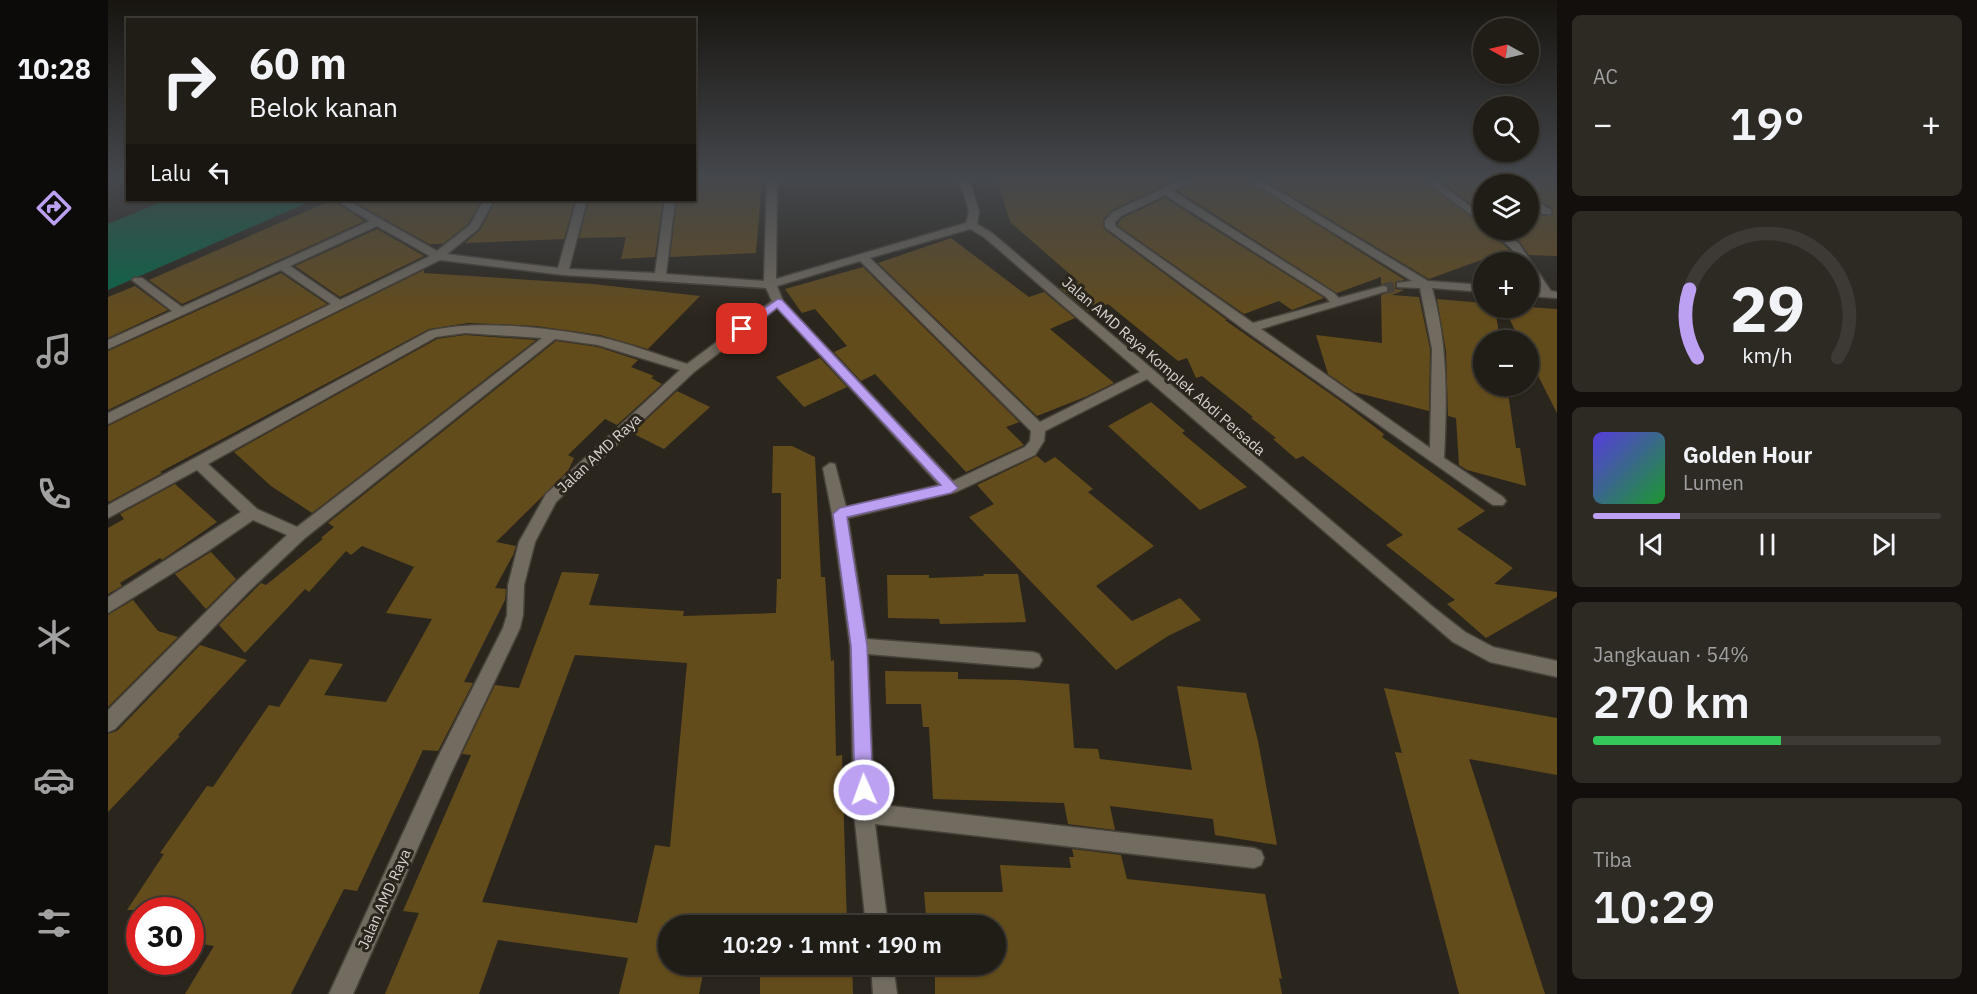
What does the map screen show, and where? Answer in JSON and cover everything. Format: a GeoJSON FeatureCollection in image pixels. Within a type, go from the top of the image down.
{"type":"FeatureCollection","features":[{"type":"Feature","properties":{"kind":"street"},"geometry":{"type":"LineString","coordinates":[[108,345],[370,225]]}},
{"type":"Feature","properties":{"kind":"street"},"geometry":{"type":"LineString","coordinates":[[383,225],[438,256],[563,272],[770,284],[970,225]]}},
{"type":"Feature","properties":{"kind":"street"},"geometry":{"type":"LineString","coordinates":[[108,419],[438,256],[474,225]]}},
{"type":"Feature","properties":{"kind":"street"},"geometry":{"type":"LineString","coordinates":[[563,272],[575,225]]}},
{"type":"Feature","properties":{"kind":"street"},"geometry":{"type":"LineString","coordinates":[[660,277],[667,225]]}},
{"type":"Feature","properties":{"kind":"street"},"geometry":{"type":"LineString","coordinates":[[771,225],[770,284],[778,302],[951,488]]}},
{"type":"Feature","properties":{"kind":"street","name":"Jalan AMD Raya Komplek Abdi Persada"},"geometry":{"type":"LineString","coordinates":[[972,225],[988,235],[1147,374],[1459,637],[1490,654],[1557,669]]}},
{"type":"Feature","properties":{"kind":"street"},"geometry":{"type":"LineString","coordinates":[[1110,225],[1250,328],[1498,501]]}},
{"type":"Feature","properties":{"kind":"street"},"geometry":{"type":"LineString","coordinates":[[1222,225],[1267,253],[1336,302]]}},
{"type":"Feature","properties":{"kind":"street"},"geometry":{"type":"LineString","coordinates":[[1328,225],[1425,284],[1437,331],[1440,370],[1437,460]]}},
{"type":"Feature","properties":{"kind":"street"},"geometry":{"type":"LineString","coordinates":[[1508,240],[1519,252]]}},
{"type":"Feature","properties":{"kind":"street"},"geometry":{"type":"LineString","coordinates":[[861,256],[1038,429]]}},
{"type":"Feature","properties":{"kind":"street"},"geometry":{"type":"LineString","coordinates":[[283,266],[338,304]]}},
{"type":"Feature","properties":{"kind":"street"},"geometry":{"type":"LineString","coordinates":[[1539,278],[1552,294]]}},
{"type":"Feature","properties":{"kind":"street"},"geometry":{"type":"LineString","coordinates":[[138,280],[180,312]]}},
{"type":"Feature","properties":{"kind":"street"},"geometry":{"type":"LineString","coordinates":[[1401,285],[1425,284],[1473,288]]}},
{"type":"Feature","properties":{"kind":"street"},"geometry":{"type":"LineString","coordinates":[[1250,328],[1383,289]]}},
{"type":"Feature","properties":{"kind":"street","name":"Jalan AMD Raya"},"geometry":{"type":"LineString","coordinates":[[341,994],[444,766],[511,628],[515,615],[516,585],[526,542],[551,498],[689,369],[778,302]]}},
{"type":"Feature","properties":{"kind":"street"},"geometry":{"type":"LineString","coordinates":[[108,512],[433,334],[465,329],[553,335],[599,341],[689,369]]}},
{"type":"Feature","properties":{"kind":"street"},"geometry":{"type":"LineString","coordinates":[[108,723],[242,586],[299,534],[553,335]]}},
{"type":"Feature","properties":{"kind":"street"},"geometry":{"type":"LineString","coordinates":[[1038,429],[1147,374]]}},
{"type":"Feature","properties":{"kind":"street"},"geometry":{"type":"LineString","coordinates":[[840,514],[951,488],[1030,451],[1036,446],[1038,429]]}},
{"type":"Feature","properties":{"kind":"street"},"geometry":{"type":"LineString","coordinates":[[197,462],[252,513],[299,534]]}},
{"type":"Feature","properties":{"kind":"street"},"geometry":{"type":"LineString","coordinates":[[830,468],[840,514],[859,646],[864,813],[876,915]]}},
{"type":"Feature","properties":{"kind":"street"},"geometry":{"type":"LineString","coordinates":[[108,606],[252,513]]}},
{"type":"Feature","properties":{"kind":"street"},"geometry":{"type":"LineString","coordinates":[[859,646],[1033,660]]}},
{"type":"Feature","properties":{"kind":"street"},"geometry":{"type":"LineString","coordinates":[[864,813],[1254,858]]}},
{"type":"Feature","properties":{"kind":"street"},"geometry":{"type":"LineString","coordinates":[[883,975],[885,994]]}},
{"type":"Feature","properties":{"kind":"green space"},"geometry":{"type":"Polygon","coordinates":[[[108,225],[255,225],[108,290],[108,225]]]}},
{"type":"Feature","properties":{"kind":"building"},"geometry":{"type":"Polygon","coordinates":[[[274,225],[355,225],[182,304],[149,280],[274,225]]]}},
{"type":"Feature","properties":{"kind":"building"},"geometry":{"type":"Polygon","coordinates":[[[396,225],[466,225],[443,244],[429,244],[396,225]]]}},
{"type":"Feature","properties":{"kind":"building"},"geometry":{"type":"Polygon","coordinates":[[[482,225],[568,225],[564,239],[465,243],[482,225]]]}},
{"type":"Feature","properties":{"kind":"building"},"geometry":{"type":"Polygon","coordinates":[[[582,225],[659,225],[655,257],[621,259],[626,237],[579,238],[582,225]]]}},
{"type":"Feature","properties":{"kind":"building"},"geometry":{"type":"Polygon","coordinates":[[[674,225],[758,225],[756,253],[670,257],[674,225]]]}},
{"type":"Feature","properties":{"kind":"building"},"geometry":{"type":"Polygon","coordinates":[[[1014,225],[1104,225],[1104,229],[1227,320],[1225,320],[1342,402],[1384,434],[1382,437],[1485,511],[1457,529],[1513,568],[1494,584],[1557,592],[1557,597],[1486,638],[1447,604],[1455,600],[1386,545],[1403,535],[1303,456],[1296,459],[1273,439],[1276,438],[1251,418],[1253,417],[1202,376],[1196,378],[1187,358],[1178,361],[1108,304],[1089,312],[1060,288],[1079,282],[1014,225]]]}},
{"type":"Feature","properties":{"kind":"building"},"geometry":{"type":"Polygon","coordinates":[[[1118,225],[1209,225],[1324,298],[1292,310],[1279,301],[1244,314],[1118,225]]]}},
{"type":"Feature","properties":{"kind":"building"},"geometry":{"type":"Polygon","coordinates":[[[1232,225],[1318,225],[1405,280],[1395,282],[1395,289],[1404,290],[1392,295],[1419,297],[1430,349],[1429,411],[1354,392],[1328,374],[1316,335],[1382,343],[1381,295],[1389,292],[1389,287],[1381,284],[1381,277],[1337,293],[1232,225]]]}},
{"type":"Feature","properties":{"kind":"building"},"geometry":{"type":"Polygon","coordinates":[[[1340,225],[1473,225],[1473,240],[1499,240],[1511,252],[1473,252],[1473,263],[1429,279],[1340,225]]]}},
{"type":"Feature","properties":{"kind":"building"},"geometry":{"type":"Polygon","coordinates":[[[1539,225],[1557,225],[1557,256],[1527,252],[1518,240],[1539,240],[1539,225]]]}},
{"type":"Feature","properties":{"kind":"building"},"geometry":{"type":"Polygon","coordinates":[[[377,229],[424,256],[340,297],[295,266],[377,229]]]}},
{"type":"Feature","properties":{"kind":"building"},"geometry":{"type":"Polygon","coordinates":[[[951,238],[1029,297],[1044,292],[1075,318],[1050,329],[1114,383],[1037,416],[878,263],[951,238]]]}},
{"type":"Feature","properties":{"kind":"building"},"geometry":{"type":"Polygon","coordinates":[[[863,267],[1019,422],[1006,427],[1024,445],[966,472],[875,374],[861,381],[834,352],[847,346],[815,309],[802,313],[785,289],[863,267]]]}},
{"type":"Feature","properties":{"kind":"building"},"geometry":{"type":"Polygon","coordinates":[[[424,270],[424,273],[593,284],[700,296],[648,349],[600,335],[536,326],[468,323],[429,329],[160,472],[162,473],[109,502],[108,426],[424,270]]]}},
{"type":"Feature","properties":{"kind":"building"},"geometry":{"type":"Polygon","coordinates":[[[281,273],[327,304],[108,410],[108,351],[281,273]]]}},
{"type":"Feature","properties":{"kind":"building"},"geometry":{"type":"Polygon","coordinates":[[[135,286],[168,310],[108,338],[108,297],[135,286]]]}},
{"type":"Feature","properties":{"kind":"building"},"geometry":{"type":"Polygon","coordinates":[[[1437,299],[1473,302],[1473,318],[1497,318],[1498,330],[1473,330],[1473,396],[1508,396],[1516,448],[1520,448],[1526,486],[1467,470],[1459,465],[1456,418],[1448,416],[1446,351],[1437,299]]]}},
{"type":"Feature","properties":{"kind":"building"},"geometry":{"type":"Polygon","coordinates":[[[1539,308],[1557,309],[1557,413],[1539,378],[1539,330],[1515,330],[1509,318],[1539,318],[1539,308]]]}},
{"type":"Feature","properties":{"kind":"building"},"geometry":{"type":"Polygon","coordinates":[[[465,335],[536,340],[312,513],[271,486],[234,452],[437,339],[465,335]]]}},
{"type":"Feature","properties":{"kind":"building"},"geometry":{"type":"Polygon","coordinates":[[[556,341],[598,347],[638,360],[631,367],[654,376],[651,378],[662,384],[617,425],[605,419],[568,455],[574,458],[568,471],[496,542],[516,546],[495,588],[506,589],[505,600],[464,682],[473,683],[438,751],[423,750],[357,891],[344,889],[291,994],[185,994],[196,975],[204,975],[204,963],[214,946],[204,944],[204,897],[136,897],[164,854],[160,853],[207,786],[213,787],[269,705],[279,707],[310,659],[343,664],[324,695],[386,702],[432,619],[386,613],[414,567],[362,546],[351,555],[346,551],[309,592],[305,589],[245,653],[219,625],[261,583],[266,585],[323,539],[321,538],[334,527],[328,523],[556,341]]]}},
{"type":"Feature","properties":{"kind":"building"},"geometry":{"type":"Polygon","coordinates":[[[820,358],[847,387],[804,407],[776,377],[820,358]]]}},
{"type":"Feature","properties":{"kind":"building"},"geometry":{"type":"Polygon","coordinates":[[[677,391],[710,407],[664,449],[632,433],[677,391]]]}},
{"type":"Feature","properties":{"kind":"building"},"geometry":{"type":"Polygon","coordinates":[[[1151,402],[1185,431],[1182,433],[1247,487],[1200,510],[1108,426],[1151,402]]]}},
{"type":"Feature","properties":{"kind":"building"},"geometry":{"type":"Polygon","coordinates":[[[773,446],[792,446],[815,457],[821,577],[825,577],[831,661],[834,660],[836,756],[842,755],[847,915],[658,915],[658,975],[703,975],[699,994],[619,994],[628,958],[498,940],[479,994],[385,994],[419,913],[403,911],[471,755],[462,754],[495,685],[519,688],[562,572],[599,574],[589,605],[684,611],[683,616],[776,613],[777,579],[781,579],[781,493],[772,493],[773,446]],[[575,655],[482,902],[637,923],[655,845],[670,847],[687,663],[575,655]]]}},
{"type":"Feature","properties":{"kind":"building"},"geometry":{"type":"Polygon","coordinates":[[[1037,456],[1045,463],[1055,457],[1093,489],[1088,492],[1154,546],[1096,586],[1132,621],[1180,598],[1201,620],[1168,636],[1116,670],[969,517],[994,504],[977,485],[1037,456]]]}},
{"type":"Feature","properties":{"kind":"building"},"geometry":{"type":"Polygon","coordinates":[[[175,484],[217,522],[162,560],[160,558],[120,583],[122,586],[108,594],[108,528],[124,519],[120,514],[175,484]]]}},
{"type":"Feature","properties":{"kind":"building"},"geometry":{"type":"Polygon","coordinates":[[[211,552],[236,579],[206,609],[175,574],[211,552]]]}},
{"type":"Feature","properties":{"kind":"building"},"geometry":{"type":"Polygon","coordinates":[[[983,574],[1018,574],[1026,622],[940,624],[939,619],[888,618],[887,575],[929,575],[929,578],[984,576],[983,574]]]}},
{"type":"Feature","properties":{"kind":"building"},"geometry":{"type":"Polygon","coordinates":[[[133,600],[158,631],[178,637],[108,707],[108,615],[133,600]]]}},
{"type":"Feature","properties":{"kind":"building"},"geometry":{"type":"Polygon","coordinates":[[[200,645],[247,660],[178,735],[180,736],[108,812],[108,734],[117,731],[200,645]]]}},
{"type":"Feature","properties":{"kind":"building"},"geometry":{"type":"Polygon","coordinates":[[[885,671],[958,672],[958,679],[1069,684],[1074,748],[1098,749],[1100,759],[1192,770],[1177,686],[1246,693],[1258,741],[1277,845],[1215,835],[1213,819],[1110,806],[1115,830],[1068,824],[1064,803],[933,799],[929,727],[923,727],[921,704],[886,704],[885,671]]]}},
{"type":"Feature","properties":{"kind":"building"},"geometry":{"type":"Polygon","coordinates":[[[1384,688],[1557,718],[1557,775],[1469,759],[1545,994],[1459,994],[1395,752],[1402,753],[1384,688]]]}},
{"type":"Feature","properties":{"kind":"building"},"geometry":{"type":"Polygon","coordinates":[[[1072,849],[1121,855],[1127,879],[1265,894],[1282,979],[1279,978],[1282,994],[935,994],[935,975],[1006,975],[1006,915],[926,915],[924,892],[1003,892],[1000,865],[1071,868],[1069,857],[1074,857],[1072,849]]]}},
{"type":"Feature","properties":{"kind":"building"},"geometry":{"type":"Polygon","coordinates":[[[760,975],[852,975],[853,994],[760,994],[760,975]]]}},
{"type":"Feature","properties":{"kind":"tunnel"},"geometry":{"type":"LineString","coordinates":[[1383,289],[1401,285]]}},
{"type":"Feature","properties":{"kind":"route"},"geometry":{"type":"LineString","coordinates":[[742,329],[778,302],[951,488],[840,514],[859,646],[864,790]]}}]}
